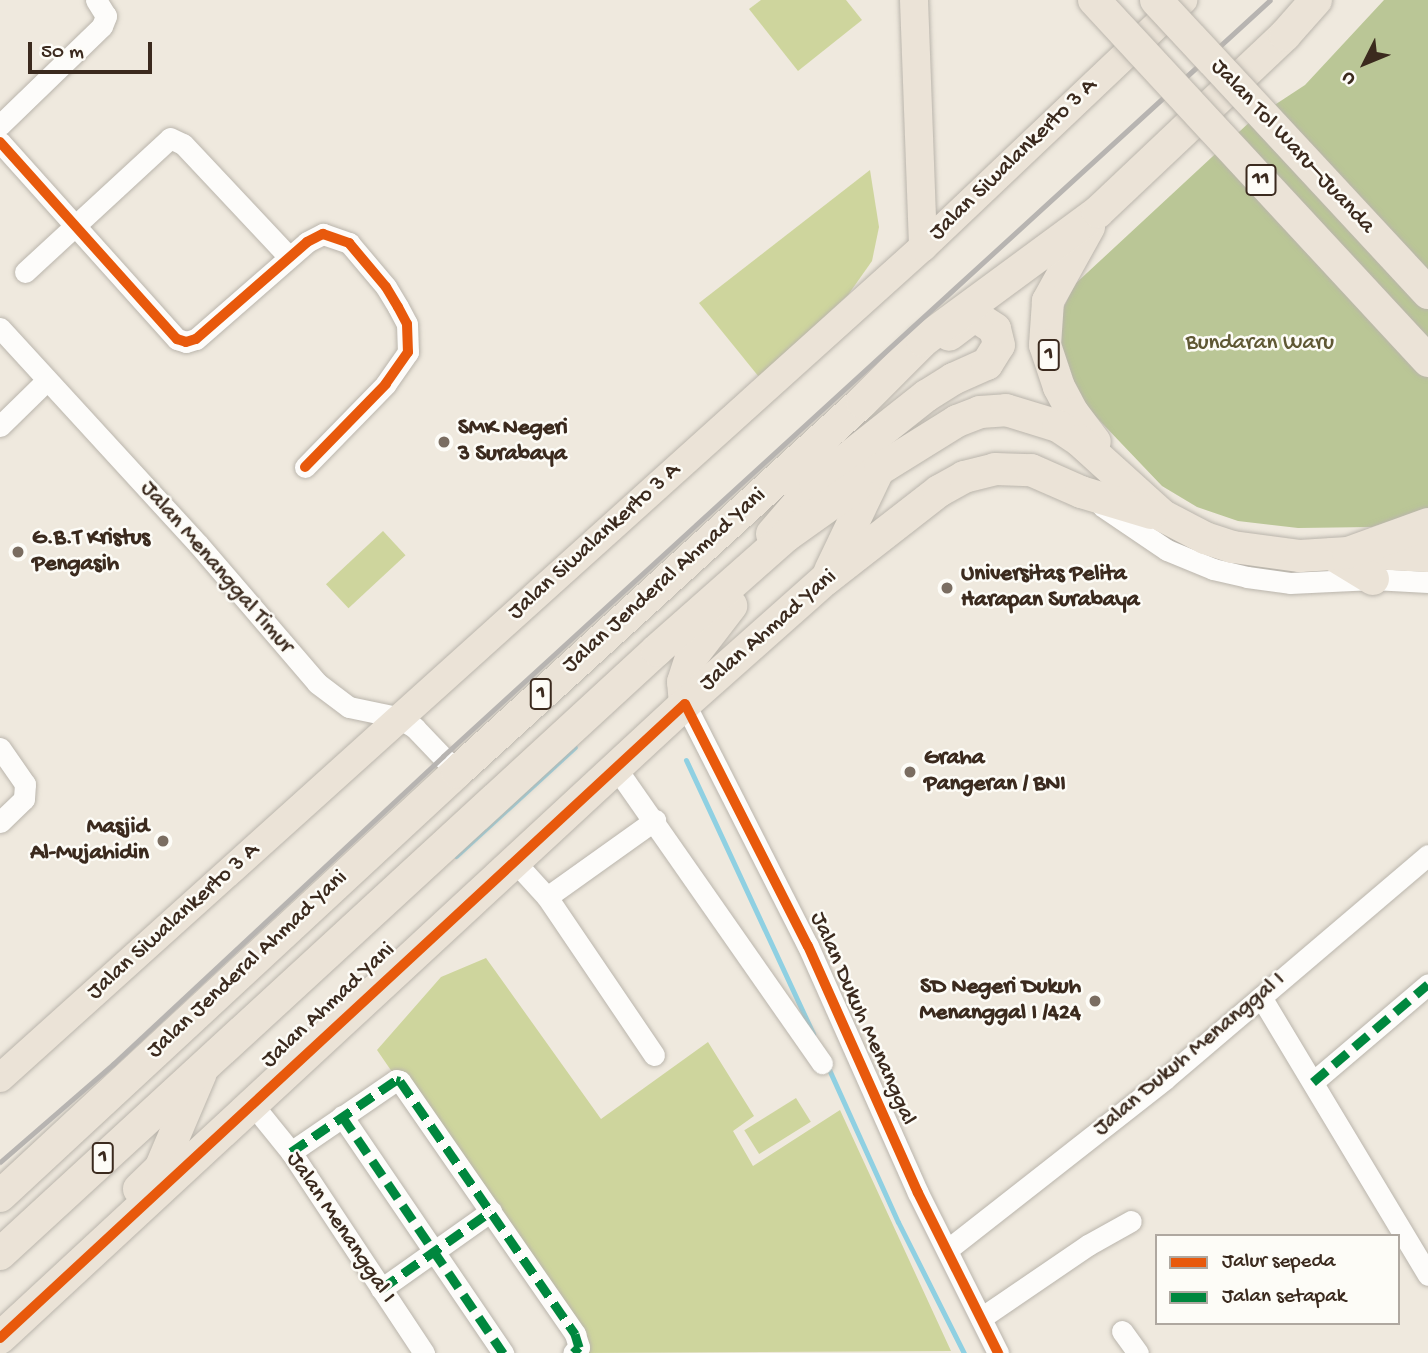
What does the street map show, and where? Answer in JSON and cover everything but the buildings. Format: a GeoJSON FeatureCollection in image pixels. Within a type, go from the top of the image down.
{"type":"FeatureCollection","features":[{"type":"Feature","properties":{"kind":"highway","name":"Jalan Tol Waru–Juanda"},"geometry":{"type":"LineString","coordinates":[[1094,0],[1428,361]]}},
{"type":"Feature","properties":{"kind":"highway","name":"Jalan Tol Waru–Juanda"},"geometry":{"type":"LineString","coordinates":[[1156,0],[1428,293]]}},
{"type":"Feature","properties":{"kind":"highway","name":"1"},"geometry":{"type":"LineString","coordinates":[[1316,0],[1285,35],[1098,212],[1057,278],[1048,300],[1045,345],[1059,387],[1073,413],[1130,488],[1163,516],[1205,538],[1233,547],[1300,556],[1340,553],[1428,524]]}},
{"type":"Feature","properties":{"kind":"highway"},"geometry":{"type":"LineString","coordinates":[[1285,35],[1336,0]]}},
{"type":"Feature","properties":{"kind":"highway","name":"Jalan Jenderal Ahmad Yani"},"geometry":{"type":"LineString","coordinates":[[0,1196],[457,772],[862,402],[923,341],[1098,212]]}},
{"type":"Feature","properties":{"kind":"highway"},"geometry":{"type":"LineString","coordinates":[[751,567],[768,539],[815,484],[926,396],[953,379],[987,364],[999,345],[995,329],[987,321],[970,319],[862,402]]}},
{"type":"Feature","properties":{"kind":"highway","name":"Jalan Jenderal Ahmad Yani"},"geometry":{"type":"LineString","coordinates":[[0,1254],[206,1062],[751,567],[786,536],[880,469],[957,421],[981,412],[1006,410],[1030,415],[1069,433],[1130,488]]}},
{"type":"Feature","properties":{"kind":"highway"},"geometry":{"type":"LineString","coordinates":[[826,579],[880,469]]}},
{"type":"Feature","properties":{"kind":"highway","name":"Jalan Ahmad Yani"},"geometry":{"type":"LineString","coordinates":[[0,1338],[685,704],[826,579],[939,491],[964,477],[995,469],[1031,470],[1081,492],[1163,516]]}},
{"type":"Feature","properties":{"kind":"highway"},"geometry":{"type":"LineString","coordinates":[[685,704],[683,682],[691,658],[786,536]]}},
{"type":"Feature","properties":{"kind":"highway"},"geometry":{"type":"LineString","coordinates":[[1340,553],[1373,579]]}},
{"type":"Feature","properties":{"kind":"highway"},"geometry":{"type":"LineString","coordinates":[[1340,553],[1428,556]]}},
{"type":"Feature","properties":{"kind":"highway"},"geometry":{"type":"LineString","coordinates":[[26,1314],[32,1290],[160,1169],[206,1062]]}},
{"type":"Feature","properties":{"kind":"main road"},"geometry":{"type":"LineString","coordinates":[[914,0],[923,247]]}},
{"type":"Feature","properties":{"kind":"main road","name":"Jalan Siwalankerto 3 A"},"geometry":{"type":"LineString","coordinates":[[0,1078],[397,717],[600,539],[923,247],[1183,0]]}},
{"type":"Feature","properties":{"kind":"street"},"geometry":{"type":"LineString","coordinates":[[0,125],[103,26],[106,16],[96,0]]}},
{"type":"Feature","properties":{"kind":"street"},"geometry":{"type":"LineString","coordinates":[[25,272],[166,140],[174,138],[289,257]]}},
{"type":"Feature","properties":{"kind":"street"},"geometry":{"type":"LineString","coordinates":[[0,142],[177,339],[186,342],[196,339],[307,242],[323,234],[334,235],[349,243],[386,287],[407,324],[408,352],[399,369],[305,467]]}},
{"type":"Feature","properties":{"kind":"street","name":"Jalan Menanggal Timur"},"geometry":{"type":"LineString","coordinates":[[0,328],[198,544],[317,683],[349,707],[397,717],[415,728],[457,772]]}},
{"type":"Feature","properties":{"kind":"street"},"geometry":{"type":"LineString","coordinates":[[0,426],[46,381]]}},
{"type":"Feature","properties":{"kind":"street"},"geometry":{"type":"LineString","coordinates":[[1081,492],[1167,550],[1213,569],[1290,583],[1373,579],[1428,582]]}},
{"type":"Feature","properties":{"kind":"street","name":"Jalan Dukuh Menanggal"},"geometry":{"type":"LineString","coordinates":[[685,704],[808,946],[918,1193],[998,1353]]}},
{"type":"Feature","properties":{"kind":"street"},"geometry":{"type":"LineString","coordinates":[[0,748],[25,784],[24,799],[0,822]]}},
{"type":"Feature","properties":{"kind":"street"},"geometry":{"type":"LineString","coordinates":[[616,768],[655,820],[822,1063]]}},
{"type":"Feature","properties":{"kind":"street"},"geometry":{"type":"LineString","coordinates":[[547,897],[655,820]]}},
{"type":"Feature","properties":{"kind":"street","name":"Jalan Dukuh Menanggal I"},"geometry":{"type":"LineString","coordinates":[[947,1250],[1166,1078],[1428,855]]}},
{"type":"Feature","properties":{"kind":"street"},"geometry":{"type":"LineString","coordinates":[[515,862],[547,897],[654,1055]]}},
{"type":"Feature","properties":{"kind":"street"},"geometry":{"type":"LineString","coordinates":[[1313,1082],[1428,985]]}},
{"type":"Feature","properties":{"kind":"street"},"geometry":{"type":"LineString","coordinates":[[1261,997],[1428,1275]]}},
{"type":"Feature","properties":{"kind":"street"},"geometry":{"type":"LineString","coordinates":[[291,1152],[396,1080],[400,1080],[575,1334],[579,1347],[573,1353]]}},
{"type":"Feature","properties":{"kind":"street","name":"Jalan Menanggal I"},"geometry":{"type":"LineString","coordinates":[[253,1105],[291,1152],[424,1353]]}},
{"type":"Feature","properties":{"kind":"street"},"geometry":{"type":"LineString","coordinates":[[342,1116],[503,1353]]}},
{"type":"Feature","properties":{"kind":"street"},"geometry":{"type":"LineString","coordinates":[[381,1289],[491,1211]]}},
{"type":"Feature","properties":{"kind":"street"},"geometry":{"type":"LineString","coordinates":[[981,1318],[1077,1252],[1131,1221]]}},
{"type":"Feature","properties":{"kind":"street"},"geometry":{"type":"LineString","coordinates":[[1122,1331],[1138,1353]]}},
{"type":"Feature","properties":{"kind":"green space"},"geometry":{"type":"Polygon","coordinates":[[[761,0],[846,0],[862,20],[798,71],[749,9],[761,0]]]}},
{"type":"Feature","properties":{"kind":"green space","name":"Bundaran Waru"},"geometry":{"type":"Polygon","coordinates":[[[1384,0],[1428,0],[1428,509],[1372,527],[1298,528],[1238,521],[1197,507],[1162,486],[1079,399],[1057,337],[1063,309],[1074,285],[1253,119],[1305,85],[1384,0]]]}},
{"type":"Feature","properties":{"kind":"green space"},"geometry":{"type":"Polygon","coordinates":[[[870,170],[879,227],[872,261],[848,295],[759,377],[699,303],[870,170]]]}},
{"type":"Feature","properties":{"kind":"green space"},"geometry":{"type":"Polygon","coordinates":[[[383,531],[406,555],[348,608],[326,584],[383,531]]]}},
{"type":"Feature","properties":{"kind":"green space"},"geometry":{"type":"Polygon","coordinates":[[[486,958],[601,1119],[708,1042],[754,1116],[733,1131],[753,1166],[840,1110],[951,1351],[585,1353],[377,1050],[441,977],[486,958]]]}},
{"type":"Feature","properties":{"kind":"green space"},"geometry":{"type":"Polygon","coordinates":[[[796,1098],[811,1122],[759,1154],[744,1130],[796,1098]]]}},
{"type":"Feature","properties":{"kind":"waterway"},"geometry":{"type":"LineString","coordinates":[[456,856],[575,747]]}},
{"type":"Feature","properties":{"kind":"waterway"},"geometry":{"type":"LineString","coordinates":[[686,760],[813,1034]]}},
{"type":"Feature","properties":{"kind":"waterway"},"geometry":{"type":"LineString","coordinates":[[827,1065],[898,1222],[964,1353]]}},
{"type":"Feature","properties":{"kind":"railway"},"geometry":{"type":"LineString","coordinates":[[0,1162],[113,1064],[443,756],[1270,0]]}},
{"type":"Feature","properties":{"kind":"marked path"},"geometry":{"type":"LineString","coordinates":[[1313,1082],[1428,984]]}},
{"type":"Feature","properties":{"kind":"marked path"},"geometry":{"type":"LineString","coordinates":[[291,1152],[396,1080],[400,1081],[575,1334],[579,1347],[573,1353]]}},
{"type":"Feature","properties":{"kind":"marked path"},"geometry":{"type":"LineString","coordinates":[[342,1116],[503,1353]]}},
{"type":"Feature","properties":{"kind":"marked path"},"geometry":{"type":"LineString","coordinates":[[381,1289],[491,1211]]}},
{"type":"Feature","properties":{"kind":"cycle path"},"geometry":{"type":"LineString","coordinates":[[0,142],[177,339],[186,342],[196,339],[307,242],[323,234],[349,243],[386,287],[398,307],[407,324],[408,352],[386,384],[305,467]]}},
{"type":"Feature","properties":{"kind":"cycle path"},"geometry":{"type":"LineString","coordinates":[[0,1338],[685,704],[808,946],[918,1193],[998,1353]]}},
{"type":"Feature","properties":{"kind":"place","name":"SMK Negeri 3 Surabaya"},"geometry":{"type":"Point","coordinates":[444,442]}},
{"type":"Feature","properties":{"kind":"place","name":"G.B.T Kristus Pengasih"},"geometry":{"type":"Point","coordinates":[18,552]}},
{"type":"Feature","properties":{"kind":"place","name":"Universitas Pelita Harapan Surabaya"},"geometry":{"type":"Point","coordinates":[947,588]}},
{"type":"Feature","properties":{"kind":"place","name":"Graha Pangeran / BNI"},"geometry":{"type":"Point","coordinates":[910,772]}},
{"type":"Feature","properties":{"kind":"place","name":"Masjid Al-Mujahidin"},"geometry":{"type":"Point","coordinates":[163,841]}},
{"type":"Feature","properties":{"kind":"place","name":"SD Negeri Dukuh Menanggal I /424"},"geometry":{"type":"Point","coordinates":[1095,1001]}}]}
